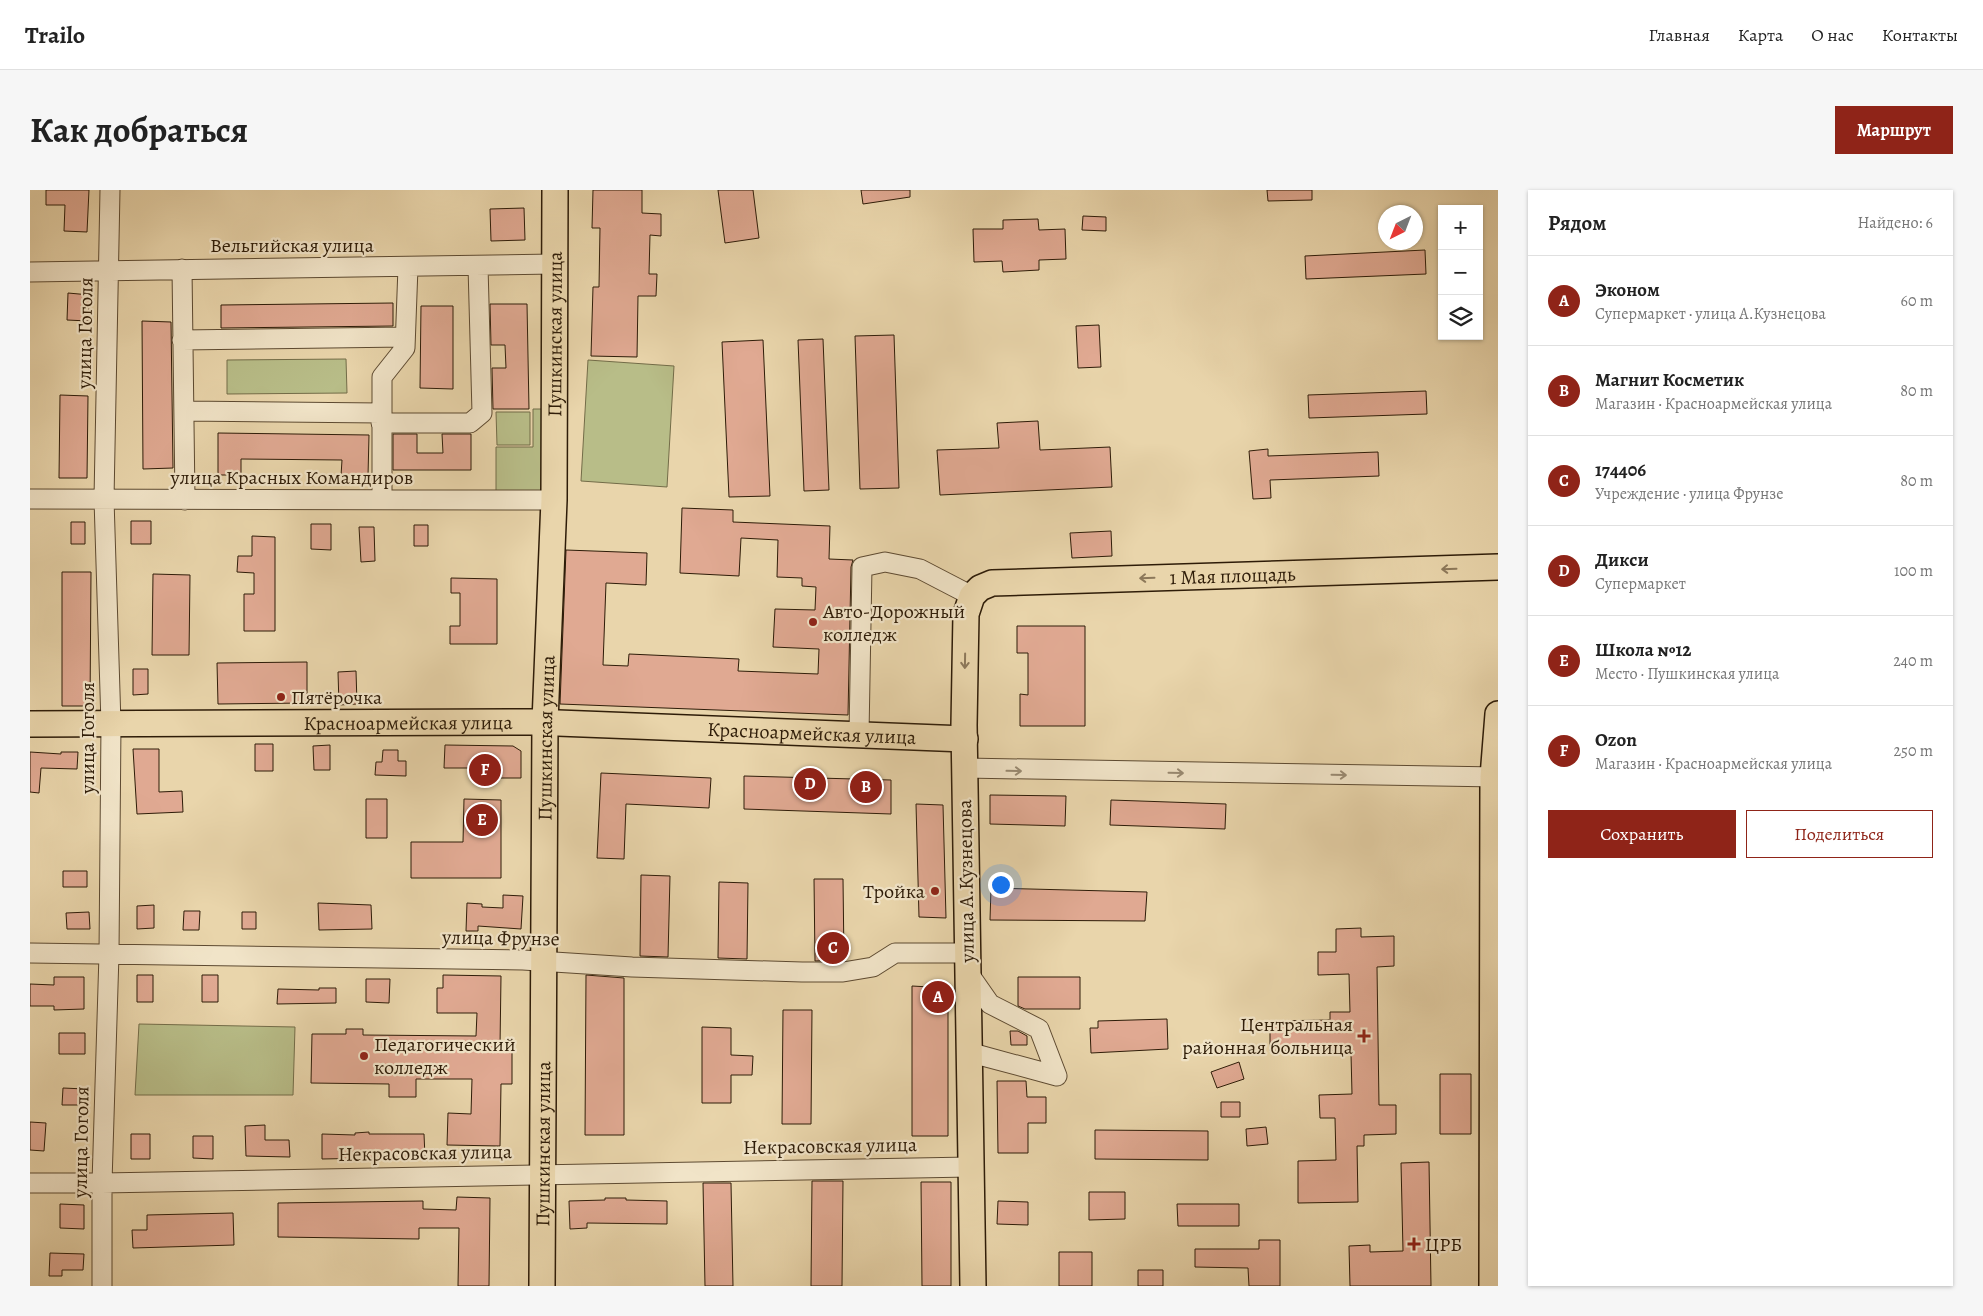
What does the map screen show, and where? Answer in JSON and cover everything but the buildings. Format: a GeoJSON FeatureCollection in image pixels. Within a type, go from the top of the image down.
{"type":"FeatureCollection","features":[{"type":"Feature","properties":{"kind":"main road","name":"Пушкинская улица"},"geometry":{"type":"LineString","coordinates":[[542,1286],[545,722],[554,500],[555,190]]}},
{"type":"Feature","properties":{"kind":"main road","name":"1 Мая площадь"},"geometry":{"type":"LineString","coordinates":[[972,596],[980,588],[992,583],[1498,568]]}},
{"type":"Feature","properties":{"kind":"main road","name":"улица А.Кузнецова"},"geometry":{"type":"LineString","coordinates":[[972,596],[966,614],[965,768],[973,1286]]}},
{"type":"Feature","properties":{"kind":"main road"},"geometry":{"type":"LineString","coordinates":[[1492,1286],[1498,714]]}},
{"type":"Feature","properties":{"kind":"main road","name":"Красноармейская улица"},"geometry":{"type":"LineString","coordinates":[[30,724],[545,722],[965,738]]}},
{"type":"Feature","properties":{"kind":"street","name":"улица Гоголя"},"geometry":{"type":"LineString","coordinates":[[102,1286],[102,1183],[109,954],[111,724],[104,499],[110,190]]}},
{"type":"Feature","properties":{"kind":"street","name":"Вельгийская улица"},"geometry":{"type":"LineString","coordinates":[[30,272],[554,264]]}},
{"type":"Feature","properties":{"kind":"street"},"geometry":{"type":"LineString","coordinates":[[184,412],[381,418],[470,423],[482,413],[478,266]]}},
{"type":"Feature","properties":{"kind":"street"},"geometry":{"type":"LineString","coordinates":[[382,499],[382,377],[405,348],[408,267]]}},
{"type":"Feature","properties":{"kind":"street"},"geometry":{"type":"LineString","coordinates":[[182,269],[185,500]]}},
{"type":"Feature","properties":{"kind":"street"},"geometry":{"type":"LineString","coordinates":[[182,340],[405,337]]}},
{"type":"Feature","properties":{"kind":"street","name":"улица Красных Командиров"},"geometry":{"type":"LineString","coordinates":[[30,499],[554,500]]}},
{"type":"Feature","properties":{"kind":"street"},"geometry":{"type":"LineString","coordinates":[[859,734],[862,567],[884,562],[920,569],[972,596]]}},
{"type":"Feature","properties":{"kind":"street"},"geometry":{"type":"LineString","coordinates":[[965,768],[1496,777]]}},
{"type":"Feature","properties":{"kind":"street","name":"улица Фрунзе"},"geometry":{"type":"LineString","coordinates":[[30,953],[544,961],[632,967],[843,972],[873,967],[895,953],[967,962]]}},
{"type":"Feature","properties":{"kind":"street"},"geometry":{"type":"LineString","coordinates":[[967,962],[990,1004],[1039,1029],[1057,1076],[979,1055],[969,1056]]}},
{"type":"Feature","properties":{"kind":"street","name":"Некрасовская улица"},"geometry":{"type":"LineString","coordinates":[[30,1182],[102,1183],[970,1167]]}},
{"type":"Feature","properties":{"kind":"green space"},"geometry":{"type":"Polygon","coordinates":[[[346,359],[347,393],[227,394],[227,360],[346,359]]]}},
{"type":"Feature","properties":{"kind":"green space"},"geometry":{"type":"Polygon","coordinates":[[[588,360],[674,366],[667,487],[581,481],[588,360]]]}},
{"type":"Feature","properties":{"kind":"green space"},"geometry":{"type":"Polygon","coordinates":[[[533,409],[542,409],[542,491],[496,491],[496,447],[533,447],[533,409]]]}},
{"type":"Feature","properties":{"kind":"green space"},"geometry":{"type":"Polygon","coordinates":[[[496,412],[530,412],[530,445],[497,445],[496,412]]]}},
{"type":"Feature","properties":{"kind":"green space"},"geometry":{"type":"Polygon","coordinates":[[[139,1024],[295,1027],[293,1095],[135,1095],[139,1024]]]}},
{"type":"Feature","properties":{"kind":"place","name":"Авто-Дорожный колледж"},"geometry":{"type":"Point","coordinates":[813,622]}},
{"type":"Feature","properties":{"kind":"place","name":"Пятёрочка"},"geometry":{"type":"Point","coordinates":[281,697]}},
{"type":"Feature","properties":{"kind":"place","name":"Ozon"},"geometry":{"type":"Point","coordinates":[485,770]}},
{"type":"Feature","properties":{"kind":"place","name":"Дикси"},"geometry":{"type":"Point","coordinates":[810,784]}},
{"type":"Feature","properties":{"kind":"place","name":"Магнит Косметик"},"geometry":{"type":"Point","coordinates":[866,787]}},
{"type":"Feature","properties":{"kind":"place","name":"Школа №12"},"geometry":{"type":"Point","coordinates":[482,820]}},
{"type":"Feature","properties":{"kind":"place","name":"Тройка"},"geometry":{"type":"Point","coordinates":[935,891]}},
{"type":"Feature","properties":{"kind":"place","name":"174406"},"geometry":{"type":"Point","coordinates":[833,948]}},
{"type":"Feature","properties":{"kind":"place","name":"Эконом"},"geometry":{"type":"Point","coordinates":[938,997]}},
{"type":"Feature","properties":{"kind":"place","name":"Центральная районная больница"},"geometry":{"type":"Point","coordinates":[1364,1036]}},
{"type":"Feature","properties":{"kind":"place","name":"Педагогический колледж"},"geometry":{"type":"Point","coordinates":[364,1056]}},
{"type":"Feature","properties":{"kind":"place","name":"ЦРБ"},"geometry":{"type":"Point","coordinates":[1414,1244]}}]}
